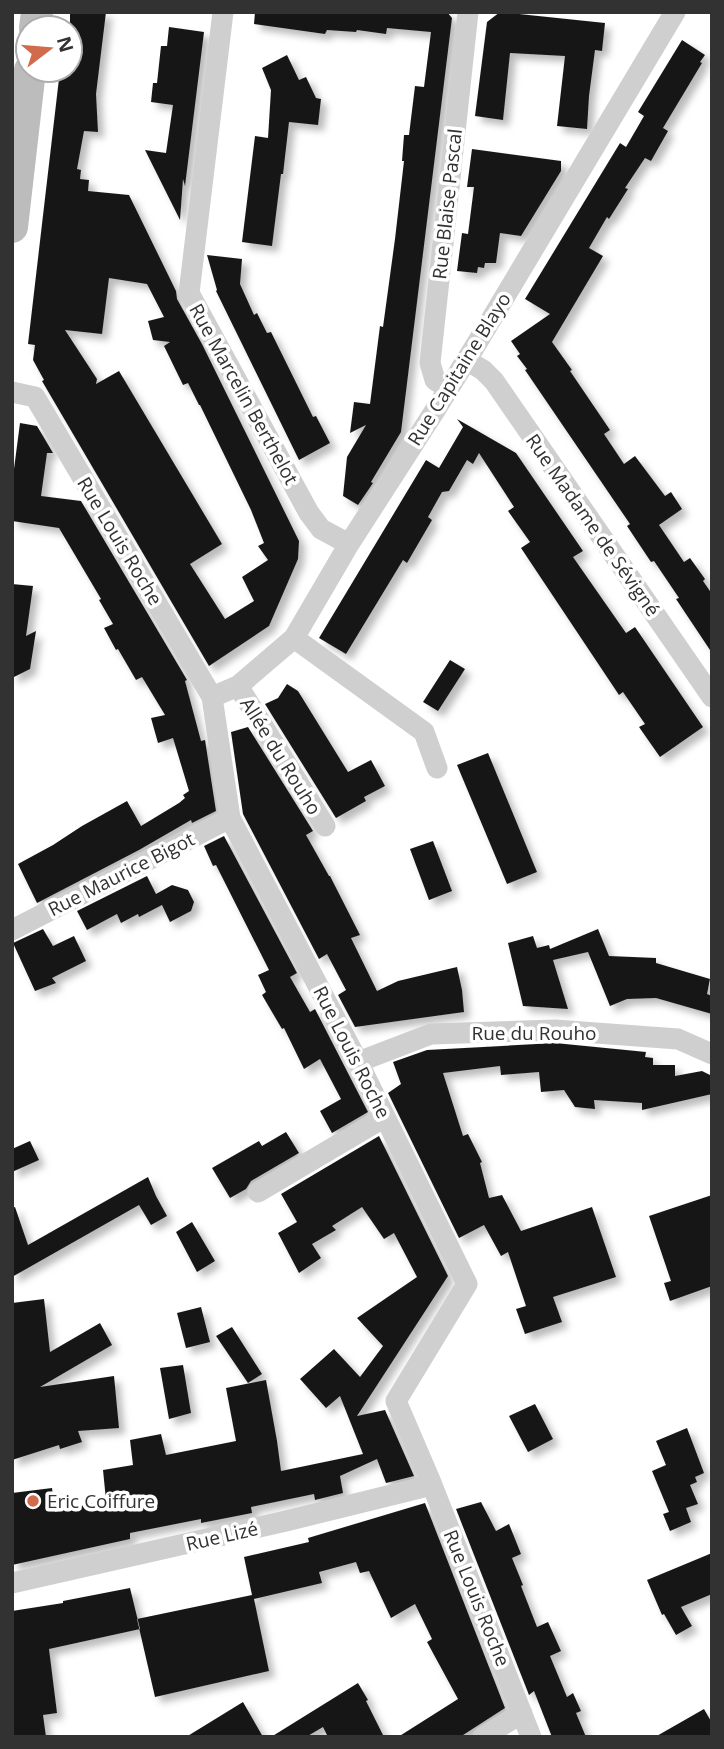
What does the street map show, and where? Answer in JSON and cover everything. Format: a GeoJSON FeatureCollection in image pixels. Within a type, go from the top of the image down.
{"type":"FeatureCollection","features":[{"type":"Feature","properties":{"kind":"main road"},"geometry":{"type":"LineString","coordinates":[[12,228],[28,84]]}},
{"type":"Feature","properties":{"kind":"street","name":"Rue Marcelin Berthelot"},"geometry":{"type":"LineString","coordinates":[[223,12],[189,293],[309,513],[321,529],[349,544]]}},
{"type":"Feature","properties":{"kind":"street","name":"Rue Blaise Pascal"},"geometry":{"type":"LineString","coordinates":[[448,388],[435,380],[430,363],[468,12]]}},
{"type":"Feature","properties":{"kind":"street","name":"Rue Capitaine Blayo"},"geometry":{"type":"LineString","coordinates":[[212,697],[238,686],[294,638],[349,544],[466,360],[673,12]]}},
{"type":"Feature","properties":{"kind":"street","name":"Rue Madame de Sévigné"},"geometry":{"type":"LineString","coordinates":[[466,360],[483,370],[494,382],[712,697]]}},
{"type":"Feature","properties":{"kind":"street","name":"Rue Louis Roche"},"geometry":{"type":"LineString","coordinates":[[12,392],[35,397],[212,697],[230,818],[358,1062],[467,1284],[396,1401],[531,1737]]}},
{"type":"Feature","properties":{"kind":"street"},"geometry":{"type":"LineString","coordinates":[[294,638],[424,732],[437,768]]}},
{"type":"Feature","properties":{"kind":"street","name":"Allée du Rouho"},"geometry":{"type":"LineString","coordinates":[[238,686],[324,827]]}},
{"type":"Feature","properties":{"kind":"street","name":"Rue Maurice Bigot"},"geometry":{"type":"LineString","coordinates":[[12,929],[230,818]]}},
{"type":"Feature","properties":{"kind":"street","name":"Rue du Rouho"},"geometry":{"type":"LineString","coordinates":[[358,1062],[431,1034],[555,1030],[678,1039],[712,1054]]}},
{"type":"Feature","properties":{"kind":"street"},"geometry":{"type":"LineString","coordinates":[[258,1192],[385,1117]]}},
{"type":"Feature","properties":{"kind":"street","name":"Rue Lizé"},"geometry":{"type":"LineString","coordinates":[[12,1583],[432,1485]]}},
{"type":"Feature","properties":{"kind":"street"},"geometry":{"type":"LineString","coordinates":[[482,1737],[522,1713]]}},
{"type":"Feature","properties":{"kind":"building"},"geometry":{"type":"Polygon","coordinates":[[[70,12],[106,12],[96,94],[98,132],[84,131],[77,169],[81,170],[80,179],[89,180],[88,191],[129,195],[176,291],[177,299],[299,541],[298,559],[269,626],[209,666],[42,381],[44,380],[33,360],[35,345],[28,344],[58,84],[84,84],[84,14],[70,12]],[[109,278],[102,334],[65,330],[97,379],[96,384],[119,371],[222,544],[190,564],[225,619],[254,601],[242,577],[268,560],[258,546],[264,543],[251,510],[200,405],[188,383],[183,385],[164,346],[170,342],[153,340],[148,321],[164,317],[147,284],[109,278]]]}},
{"type":"Feature","properties":{"kind":"building"},"geometry":{"type":"Polygon","coordinates":[[[255,12],[447,12],[452,18],[401,432],[358,505],[343,496],[347,457],[366,425],[350,433],[354,402],[370,404],[395,239],[404,161],[404,135],[409,135],[415,86],[424,87],[431,32],[387,28],[386,34],[327,30],[325,34],[254,24],[255,12]]]}},
{"type":"Feature","properties":{"kind":"building"},"geometry":{"type":"Polygon","coordinates":[[[500,12],[605,23],[602,51],[595,50],[587,129],[557,126],[565,56],[510,53],[503,120],[475,116],[487,22],[500,12]]]}},
{"type":"Feature","properties":{"kind":"building"},"geometry":{"type":"Polygon","coordinates":[[[169,27],[204,32],[185,186],[183,179],[180,220],[145,150],[166,153],[173,105],[151,102],[153,83],[157,83],[161,46],[167,46],[169,27]]]}},
{"type":"Feature","properties":{"kind":"building"},"geometry":{"type":"Polygon","coordinates":[[[682,40],[705,55],[700,62],[702,63],[663,128],[668,131],[651,161],[645,158],[589,248],[603,256],[552,342],[610,430],[604,434],[624,464],[635,456],[665,496],[671,492],[682,509],[659,525],[684,562],[690,558],[712,594],[712,653],[676,599],[679,598],[654,561],[651,562],[627,526],[630,524],[525,370],[527,369],[517,356],[520,354],[511,341],[550,314],[525,299],[620,143],[626,147],[644,116],[638,112],[682,40]]]}},
{"type":"Feature","properties":{"kind":"building"},"geometry":{"type":"Polygon","coordinates":[[[287,55],[299,80],[306,77],[316,98],[321,99],[318,125],[289,122],[272,246],[242,242],[255,136],[268,138],[271,90],[262,68],[287,55]]]}},
{"type":"Feature","properties":{"kind":"building"},"geometry":{"type":"Polygon","coordinates":[[[472,149],[561,161],[561,171],[521,236],[500,233],[496,263],[485,263],[484,268],[478,267],[477,273],[457,271],[462,233],[468,234],[474,187],[467,187],[472,149]]]}},
{"type":"Feature","properties":{"kind":"building"},"geometry":{"type":"Polygon","coordinates":[[[207,255],[242,259],[240,284],[254,315],[257,313],[267,333],[271,332],[313,417],[316,416],[330,443],[299,460],[216,291],[207,255]]]}},
{"type":"Feature","properties":{"kind":"building"},"geometry":{"type":"Polygon","coordinates":[[[457,419],[516,453],[583,551],[573,557],[626,633],[635,627],[703,727],[660,757],[639,727],[645,724],[623,692],[619,695],[521,548],[530,542],[508,511],[514,507],[479,453],[473,464],[467,460],[449,491],[442,492],[428,517],[432,520],[407,563],[403,560],[346,654],[319,638],[426,460],[439,468],[463,427],[457,419]]]}},
{"type":"Feature","properties":{"kind":"building"},"geometry":{"type":"Polygon","coordinates":[[[20,423],[37,426],[53,453],[47,453],[41,496],[81,501],[187,680],[185,681],[201,741],[205,740],[216,811],[192,823],[191,820],[37,903],[18,864],[127,801],[141,826],[179,803],[189,791],[173,738],[158,743],[151,718],[165,715],[142,677],[136,680],[118,649],[116,650],[104,628],[113,624],[59,528],[12,521],[12,484],[20,423]]]}},
{"type":"Feature","properties":{"kind":"building"},"geometry":{"type":"Polygon","coordinates":[[[12,584],[33,586],[26,636],[36,631],[30,669],[12,678],[12,584]]]}},
{"type":"Feature","properties":{"kind":"building"},"geometry":{"type":"Polygon","coordinates":[[[450,660],[465,669],[438,711],[423,702],[450,660]]]}},
{"type":"Feature","properties":{"kind":"building"},"geometry":{"type":"Polygon","coordinates":[[[287,684],[298,691],[348,772],[371,760],[385,786],[364,797],[366,801],[336,818],[265,704],[278,698],[287,684]]]}},
{"type":"Feature","properties":{"kind":"building"},"geometry":{"type":"Polygon","coordinates":[[[248,727],[313,831],[306,835],[360,935],[351,938],[377,991],[398,981],[457,967],[464,1012],[355,1027],[338,995],[346,990],[327,954],[319,959],[243,814],[231,732],[248,727]]]}},
{"type":"Feature","properties":{"kind":"building"},"geometry":{"type":"Polygon","coordinates":[[[488,753],[537,872],[507,884],[457,765],[488,753]]]}},
{"type":"Feature","properties":{"kind":"building"},"geometry":{"type":"Polygon","coordinates":[[[224,836],[297,973],[290,977],[310,1012],[315,1009],[368,1112],[332,1133],[320,1111],[341,1099],[320,1059],[304,1069],[284,1028],[282,1029],[262,995],[266,992],[258,975],[269,970],[204,846],[224,836]]]}},
{"type":"Feature","properties":{"kind":"building"},"geometry":{"type":"Polygon","coordinates":[[[433,841],[452,891],[429,900],[410,849],[433,841]]]}},
{"type":"Feature","properties":{"kind":"building"},"geometry":{"type":"Polygon","coordinates":[[[147,876],[156,894],[172,885],[188,890],[194,902],[191,911],[170,922],[162,905],[121,923],[117,914],[87,930],[77,911],[147,876]]]}},
{"type":"Feature","properties":{"kind":"building"},"geometry":{"type":"Polygon","coordinates":[[[43,929],[53,946],[74,936],[86,961],[52,978],[56,983],[35,991],[13,943],[43,929]]]}},
{"type":"Feature","properties":{"kind":"building"},"geometry":{"type":"Polygon","coordinates":[[[598,929],[609,956],[656,958],[656,963],[710,979],[707,994],[712,996],[712,1014],[656,998],[627,999],[610,1006],[588,952],[553,960],[568,1009],[523,1006],[508,943],[533,936],[537,948],[549,945],[550,949],[598,929]]]}},
{"type":"Feature","properties":{"kind":"building"},"geometry":{"type":"Polygon","coordinates":[[[555,1043],[646,1052],[645,1057],[653,1058],[653,1065],[675,1065],[675,1076],[702,1071],[712,1076],[712,1094],[642,1110],[642,1103],[594,1100],[595,1109],[575,1107],[564,1090],[541,1092],[539,1072],[501,1075],[500,1066],[443,1073],[463,1136],[468,1134],[482,1162],[480,1163],[489,1198],[502,1195],[521,1231],[592,1207],[616,1277],[553,1297],[562,1322],[525,1334],[516,1309],[526,1306],[508,1252],[501,1256],[484,1225],[459,1238],[388,1093],[401,1084],[393,1062],[427,1050],[555,1043]]]}},
{"type":"Feature","properties":{"kind":"building"},"geometry":{"type":"Polygon","coordinates":[[[286,1132],[299,1153],[251,1181],[246,1189],[230,1198],[212,1168],[259,1141],[262,1146],[286,1132]]]}},
{"type":"Feature","properties":{"kind":"building"},"geometry":{"type":"Polygon","coordinates":[[[379,1136],[448,1276],[357,1416],[385,1410],[414,1476],[386,1483],[377,1459],[340,1476],[343,1493],[315,1500],[314,1494],[251,1507],[252,1513],[201,1523],[201,1519],[130,1533],[130,1539],[12,1565],[12,1493],[52,1488],[55,1512],[106,1500],[103,1470],[133,1465],[130,1440],[161,1434],[166,1455],[236,1441],[226,1388],[266,1380],[281,1471],[363,1454],[340,1396],[326,1408],[300,1379],[334,1349],[360,1377],[383,1346],[357,1318],[417,1277],[394,1233],[384,1239],[362,1207],[332,1226],[336,1230],[312,1244],[321,1258],[299,1273],[278,1233],[297,1222],[281,1194],[379,1136]]]}},
{"type":"Feature","properties":{"kind":"building"},"geometry":{"type":"Polygon","coordinates":[[[30,1141],[39,1160],[12,1172],[12,1149],[30,1141]]]}},
{"type":"Feature","properties":{"kind":"building"},"geometry":{"type":"Polygon","coordinates":[[[148,1177],[167,1216],[151,1225],[139,1205],[12,1277],[12,1208],[15,1207],[28,1245],[148,1177]]]}},
{"type":"Feature","properties":{"kind":"building"},"geometry":{"type":"Polygon","coordinates":[[[712,1195],[712,1286],[670,1301],[664,1283],[671,1281],[649,1216],[712,1195]]]}},
{"type":"Feature","properties":{"kind":"building"},"geometry":{"type":"Polygon","coordinates":[[[192,1222],[215,1261],[197,1272],[176,1232],[192,1222]]]}},
{"type":"Feature","properties":{"kind":"building"},"geometry":{"type":"Polygon","coordinates":[[[44,1299],[50,1352],[100,1323],[112,1345],[40,1387],[114,1376],[119,1428],[78,1431],[82,1442],[60,1449],[59,1445],[12,1460],[12,1303],[44,1299]]]}},
{"type":"Feature","properties":{"kind":"building"},"geometry":{"type":"Polygon","coordinates":[[[201,1307],[210,1342],[186,1348],[177,1313],[201,1307]]]}},
{"type":"Feature","properties":{"kind":"building"},"geometry":{"type":"Polygon","coordinates":[[[232,1327],[262,1374],[248,1383],[216,1336],[232,1327]]]}},
{"type":"Feature","properties":{"kind":"building"},"geometry":{"type":"Polygon","coordinates":[[[183,1365],[191,1413],[169,1419],[160,1368],[183,1365]]]}},
{"type":"Feature","properties":{"kind":"building"},"geometry":{"type":"Polygon","coordinates":[[[535,1404],[553,1439],[528,1452],[509,1416],[535,1404]]]}},
{"type":"Feature","properties":{"kind":"building"},"geometry":{"type":"Polygon","coordinates":[[[687,1428],[704,1473],[695,1477],[697,1482],[690,1485],[698,1504],[686,1508],[691,1522],[670,1531],[663,1514],[669,1512],[652,1471],[666,1465],[656,1441],[687,1428]]]}},
{"type":"Feature","properties":{"kind":"building"},"geometry":{"type":"Polygon","coordinates":[[[481,1502],[496,1531],[509,1524],[521,1554],[512,1558],[523,1585],[521,1586],[537,1627],[548,1622],[561,1651],[550,1656],[567,1697],[573,1693],[581,1711],[576,1713],[586,1737],[552,1737],[534,1691],[529,1695],[456,1509],[481,1502]]]}},
{"type":"Feature","properties":{"kind":"building"},"geometry":{"type":"Polygon","coordinates":[[[425,1503],[505,1708],[460,1737],[398,1737],[458,1699],[427,1642],[432,1639],[415,1604],[391,1618],[369,1571],[360,1573],[356,1562],[319,1572],[322,1583],[254,1599],[269,1671],[155,1697],[137,1619],[252,1595],[244,1557],[309,1542],[308,1538],[425,1503]]]}},
{"type":"Feature","properties":{"kind":"building"},"geometry":{"type":"Polygon","coordinates":[[[712,1553],[712,1594],[681,1607],[692,1626],[676,1635],[664,1614],[662,1615],[647,1580],[712,1553]]]}},
{"type":"Feature","properties":{"kind":"building"},"geometry":{"type":"Polygon","coordinates":[[[130,1588],[140,1629],[49,1649],[57,1713],[43,1715],[46,1737],[12,1737],[12,1611],[130,1588]]]}},
{"type":"Feature","properties":{"kind":"building"},"geometry":{"type":"Polygon","coordinates":[[[358,1683],[384,1737],[328,1737],[323,1727],[306,1737],[271,1737],[358,1683]]]}},
{"type":"Feature","properties":{"kind":"building"},"geometry":{"type":"Polygon","coordinates":[[[243,1702],[263,1737],[186,1737],[243,1702]]]}},
{"type":"Feature","properties":{"kind":"building"},"geometry":{"type":"Polygon","coordinates":[[[704,1709],[712,1723],[712,1737],[655,1737],[704,1709]]]}},
{"type":"Feature","properties":{"kind":"place","name":"Eric Coiffure"},"geometry":{"type":"Point","coordinates":[33,1501]}}]}
